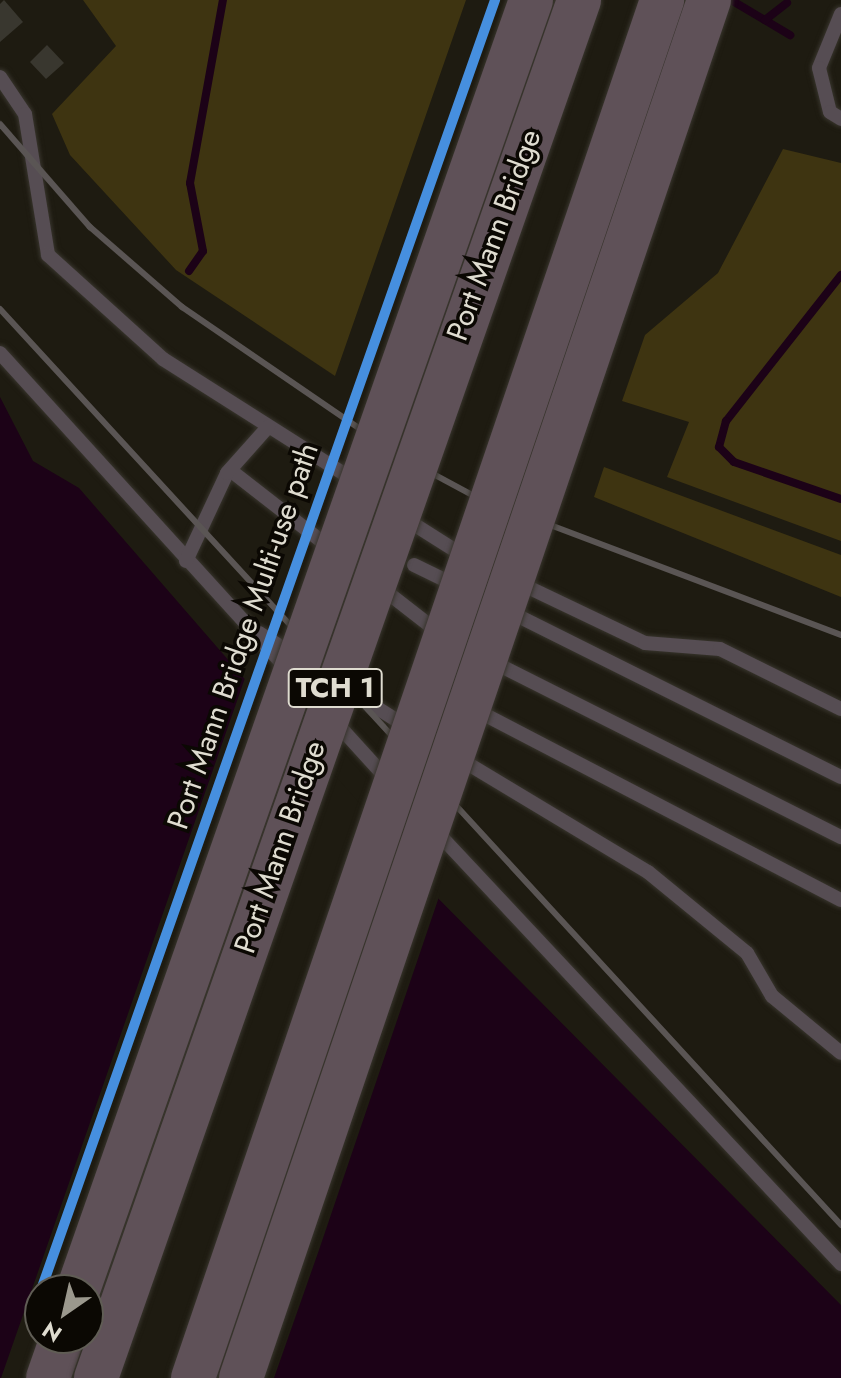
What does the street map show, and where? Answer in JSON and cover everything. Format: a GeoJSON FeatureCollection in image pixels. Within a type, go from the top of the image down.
{"type":"FeatureCollection","features":[{"type":"Feature","properties":{"kind":"highway"},"geometry":{"type":"LineString","coordinates":[[84,1274],[531,0]]}},
{"type":"Feature","properties":{"kind":"highway","name":"Port Mann Bridge"},"geometry":{"type":"LineString","coordinates":[[96,1378],[579,0]]}},
{"type":"Feature","properties":{"kind":"highway","name":"TCH 1"},"geometry":{"type":"LineString","coordinates":[[193,1378],[662,0]]}},
{"type":"Feature","properties":{"kind":"highway"},"geometry":{"type":"LineString","coordinates":[[241,1378],[709,0]]}},
{"type":"Feature","properties":{"kind":"highway"},"geometry":{"type":"LineString","coordinates":[[48,1378],[56,1354]]}},
{"type":"Feature","properties":{"kind":"lane"},"geometry":{"type":"LineString","coordinates":[[841,14],[819,68],[830,112],[841,119]]}},
{"type":"Feature","properties":{"kind":"lane"},"geometry":{"type":"LineString","coordinates":[[0,77],[25,114],[48,255],[163,359],[439,544],[645,643],[720,649],[841,709]]}},
{"type":"Feature","properties":{"kind":"lane"},"geometry":{"type":"LineString","coordinates":[[0,353],[239,619],[841,1264]]}},
{"type":"Feature","properties":{"kind":"lane"},"geometry":{"type":"LineString","coordinates":[[186,561],[230,470],[268,427]]}},
{"type":"Feature","properties":{"kind":"lane"},"geometry":{"type":"LineString","coordinates":[[230,470],[459,644]]}},
{"type":"Feature","properties":{"kind":"lane"},"geometry":{"type":"LineString","coordinates":[[414,565],[841,777]]}},
{"type":"Feature","properties":{"kind":"lane"},"geometry":{"type":"LineString","coordinates":[[239,619],[431,742],[648,872],[747,953],[772,996],[841,1053]]}},
{"type":"Feature","properties":{"kind":"lane"},"geometry":{"type":"LineString","coordinates":[[473,652],[841,837]]}},
{"type":"Feature","properties":{"kind":"lane"},"geometry":{"type":"LineString","coordinates":[[414,676],[841,900]]}},
{"type":"Feature","properties":{"kind":"shaded area"},"geometry":{"type":"Polygon","coordinates":[[[83,0],[466,0],[335,376],[176,270],[70,155],[52,114],[116,46],[83,0]]]}},
{"type":"Feature","properties":{"kind":"shaded area"},"geometry":{"type":"Polygon","coordinates":[[[783,149],[841,163],[841,541],[667,477],[689,422],[622,401],[645,335],[718,273],[783,149]]]}},
{"type":"Feature","properties":{"kind":"shaded area"},"geometry":{"type":"Polygon","coordinates":[[[0,397],[33,461],[79,488],[414,874],[841,1305],[841,1378],[0,1378],[0,397]]]}},
{"type":"Feature","properties":{"kind":"shaded area"},"geometry":{"type":"Polygon","coordinates":[[[604,467],[841,555],[841,597],[594,497],[604,467]]]}},
{"type":"Feature","properties":{"kind":"pier"},"geometry":{"type":"Polygon","coordinates":[[[246,675],[440,894],[274,1378],[1,1378],[24,1312],[24,1354],[104,1354],[104,1274],[37,1274],[246,675]]]}},
{"type":"Feature","properties":{"kind":"building"},"geometry":{"type":"Polygon","coordinates":[[[4,0],[23,22],[0,42],[0,4],[4,0]]]}},
{"type":"Feature","properties":{"kind":"building"},"geometry":{"type":"Polygon","coordinates":[[[47,45],[64,63],[46,79],[30,62],[47,45]]]}},
{"type":"Feature","properties":{"kind":"waterway"},"geometry":{"type":"LineString","coordinates":[[189,271],[203,251],[190,183],[223,0]]}},
{"type":"Feature","properties":{"kind":"waterway"},"geometry":{"type":"LineString","coordinates":[[731,0],[790,35]]}},
{"type":"Feature","properties":{"kind":"waterway"},"geometry":{"type":"LineString","coordinates":[[765,20],[787,3]]}},
{"type":"Feature","properties":{"kind":"waterway"},"geometry":{"type":"LineString","coordinates":[[841,275],[726,421],[719,447],[734,462],[841,499]]}},
{"type":"Feature","properties":{"kind":"railway"},"geometry":{"type":"LineString","coordinates":[[0,124],[90,227],[182,307],[398,455],[476,497],[841,635]]}},
{"type":"Feature","properties":{"kind":"railway"},"geometry":{"type":"LineString","coordinates":[[0,309],[841,1225]]}},
{"type":"Feature","properties":{"kind":"cycle path","name":"Port Mann Bridge Multi-use path"},"geometry":{"type":"LineString","coordinates":[[47,1274],[495,0]]}}]}
